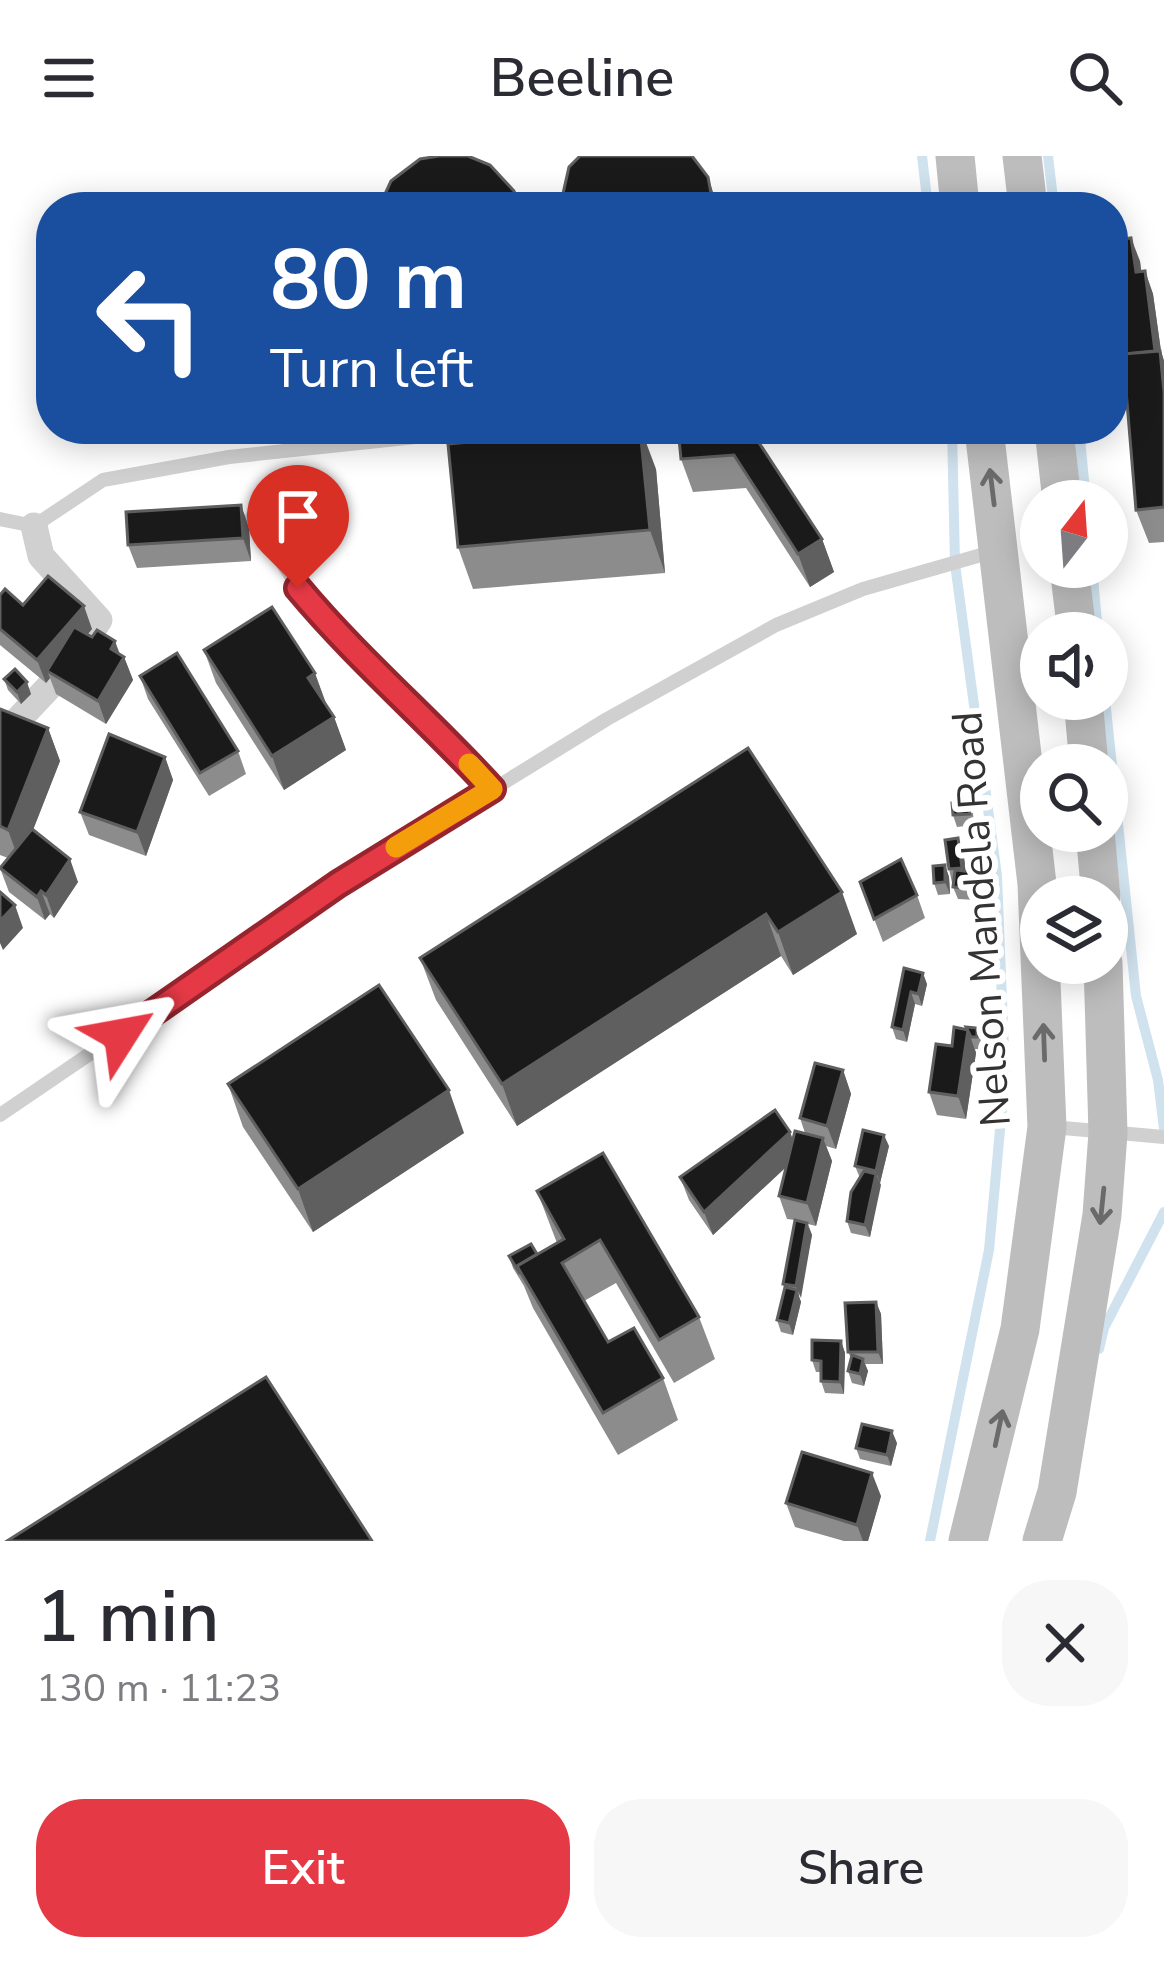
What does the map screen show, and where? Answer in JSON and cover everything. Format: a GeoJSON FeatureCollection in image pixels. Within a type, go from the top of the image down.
{"type":"FeatureCollection","features":[{"type":"Feature","properties":{"kind":"main road"},"geometry":{"type":"LineString","coordinates":[[955,156],[959,192]]}},
{"type":"Feature","properties":{"kind":"main road"},"geometry":{"type":"LineString","coordinates":[[1022,156],[1026,192]]}},
{"type":"Feature","properties":{"kind":"main road","name":"Nelson Mandela Road"},"geometry":{"type":"LineString","coordinates":[[968,1541],[1020,1329],[1047,1127],[1037,884],[987,444]]}},
{"type":"Feature","properties":{"kind":"main road"},"geometry":{"type":"LineString","coordinates":[[1056,444],[1060,480]]}},
{"type":"Feature","properties":{"kind":"main road"},"geometry":{"type":"LineString","coordinates":[[1042,1541],[1057,1492],[1080,1352],[1108,1133],[1104,984]]}},
{"type":"Feature","properties":{"kind":"street"},"geometry":{"type":"LineString","coordinates":[[0,739],[65,670],[99,620],[41,556],[34,526]]}},
{"type":"Feature","properties":{"kind":"lane"},"geometry":{"type":"LineString","coordinates":[[0,519],[34,526],[104,480],[229,457],[351,444]]}},
{"type":"Feature","properties":{"kind":"lane"},"geometry":{"type":"LineString","coordinates":[[252,517],[298,588],[347,646],[427,718],[492,789]]}},
{"type":"Feature","properties":{"kind":"lane"},"geometry":{"type":"LineString","coordinates":[[0,1115],[338,884],[776,625],[862,589],[1000,549]]}},
{"type":"Feature","properties":{"kind":"lane"},"geometry":{"type":"LineString","coordinates":[[1047,1127],[1164,1137]]}},
{"type":"Feature","properties":{"kind":"building"},"geometry":{"type":"Polygon","coordinates":[[[468,156],[490,165],[514,192],[386,192],[391,181],[420,159],[468,156]]]}},
{"type":"Feature","properties":{"kind":"building"},"geometry":{"type":"Polygon","coordinates":[[[580,156],[692,156],[708,177],[711,192],[563,192],[569,167],[580,156]]]}},
{"type":"Feature","properties":{"kind":"building"},"geometry":{"type":"Polygon","coordinates":[[[1128,238],[1136,272],[1145,271],[1155,351],[1128,354],[1128,238]]]}},
{"type":"Feature","properties":{"kind":"building"},"geometry":{"type":"Polygon","coordinates":[[[1160,351],[1164,507],[1136,510],[1128,354],[1160,351]]]}},
{"type":"Feature","properties":{"kind":"building"},"geometry":{"type":"Polygon","coordinates":[[[448,444],[641,444],[650,530],[458,547],[448,444]]]}},
{"type":"Feature","properties":{"kind":"building"},"geometry":{"type":"Polygon","coordinates":[[[680,444],[760,444],[822,539],[798,554],[734,455],[681,459],[680,444]]]}},
{"type":"Feature","properties":{"kind":"building"},"geometry":{"type":"Polygon","coordinates":[[[241,505],[243,538],[128,545],[126,512],[241,505]]]}},
{"type":"Feature","properties":{"kind":"building"},"geometry":{"type":"Polygon","coordinates":[[[48,576],[84,606],[37,660],[0,629],[0,595],[5,589],[23,605],[48,576]]]}},
{"type":"Feature","properties":{"kind":"building"},"geometry":{"type":"Polygon","coordinates":[[[272,607],[315,673],[308,678],[334,717],[272,756],[204,650],[272,607]]]}},
{"type":"Feature","properties":{"kind":"building"},"geometry":{"type":"Polygon","coordinates":[[[74,627],[92,637],[97,630],[115,641],[111,649],[124,657],[98,701],[47,671],[74,627]]]}},
{"type":"Feature","properties":{"kind":"building"},"geometry":{"type":"Polygon","coordinates":[[[177,653],[238,751],[200,773],[140,676],[177,653]]]}},
{"type":"Feature","properties":{"kind":"building"},"geometry":{"type":"Polygon","coordinates":[[[15,669],[27,682],[17,692],[4,679],[15,669]]]}},
{"type":"Feature","properties":{"kind":"building"},"geometry":{"type":"Polygon","coordinates":[[[0,709],[48,728],[8,830],[0,826],[0,709]]]}},
{"type":"Feature","properties":{"kind":"building"},"geometry":{"type":"Polygon","coordinates":[[[109,734],[165,757],[137,832],[80,812],[109,734]]]}},
{"type":"Feature","properties":{"kind":"building"},"geometry":{"type":"Polygon","coordinates":[[[748,748],[842,892],[778,932],[766,914],[502,1084],[420,958],[748,748]]]}},
{"type":"Feature","properties":{"kind":"building"},"geometry":{"type":"Polygon","coordinates":[[[968,802],[970,814],[953,815],[952,803],[968,802]]]}},
{"type":"Feature","properties":{"kind":"building"},"geometry":{"type":"Polygon","coordinates":[[[32,829],[70,859],[46,895],[41,891],[37,897],[0,868],[32,829]]]}},
{"type":"Feature","properties":{"kind":"building"},"geometry":{"type":"Polygon","coordinates":[[[958,838],[962,868],[949,869],[945,840],[958,838]]]}},
{"type":"Feature","properties":{"kind":"building"},"geometry":{"type":"Polygon","coordinates":[[[901,859],[917,895],[874,919],[860,882],[901,859]]]}},
{"type":"Feature","properties":{"kind":"building"},"geometry":{"type":"Polygon","coordinates":[[[945,865],[945,882],[934,883],[933,866],[945,865]]]}},
{"type":"Feature","properties":{"kind":"building"},"geometry":{"type":"Polygon","coordinates":[[[955,870],[974,872],[972,889],[953,887],[955,870]]]}},
{"type":"Feature","properties":{"kind":"building"},"geometry":{"type":"Polygon","coordinates":[[[0,892],[15,905],[0,921],[0,892]]]}},
{"type":"Feature","properties":{"kind":"building"},"geometry":{"type":"Polygon","coordinates":[[[904,968],[923,973],[918,994],[911,992],[903,1030],[892,1027],[904,968]]]}},
{"type":"Feature","properties":{"kind":"building"},"geometry":{"type":"Polygon","coordinates":[[[379,985],[449,1090],[298,1189],[228,1084],[379,985]]]}},
{"type":"Feature","properties":{"kind":"building"},"geometry":{"type":"Polygon","coordinates":[[[954,1027],[968,1030],[958,1096],[929,1092],[936,1044],[952,1046],[954,1027]]]}},
{"type":"Feature","properties":{"kind":"building"},"geometry":{"type":"Polygon","coordinates":[[[815,1063],[843,1070],[827,1126],[800,1118],[815,1063]]]}},
{"type":"Feature","properties":{"kind":"building"},"geometry":{"type":"Polygon","coordinates":[[[775,1110],[790,1132],[704,1212],[680,1177],[775,1110]]]}},
{"type":"Feature","properties":{"kind":"building"},"geometry":{"type":"Polygon","coordinates":[[[863,1130],[884,1135],[876,1171],[855,1166],[863,1130]]]}},
{"type":"Feature","properties":{"kind":"building"},"geometry":{"type":"Polygon","coordinates":[[[795,1131],[823,1138],[807,1203],[779,1196],[795,1131]]]}},
{"type":"Feature","properties":{"kind":"building"},"geometry":{"type":"Polygon","coordinates":[[[603,1153],[699,1317],[659,1340],[600,1240],[562,1263],[608,1342],[634,1328],[663,1378],[603,1413],[517,1266],[564,1239],[537,1191],[603,1153]]]}},
{"type":"Feature","properties":{"kind":"building"},"geometry":{"type":"Polygon","coordinates":[[[864,1171],[876,1174],[865,1225],[847,1221],[851,1192],[864,1171]]]}},
{"type":"Feature","properties":{"kind":"building"},"geometry":{"type":"Polygon","coordinates":[[[795,1220],[807,1223],[796,1286],[783,1284],[795,1220]]]}},
{"type":"Feature","properties":{"kind":"building"},"geometry":{"type":"Polygon","coordinates":[[[531,1244],[537,1254],[517,1266],[520,1274],[509,1256],[531,1244]]]}},
{"type":"Feature","properties":{"kind":"building"},"geometry":{"type":"Polygon","coordinates":[[[785,1287],[797,1290],[789,1323],[777,1320],[785,1287]]]}},
{"type":"Feature","properties":{"kind":"building"},"geometry":{"type":"Polygon","coordinates":[[[876,1302],[878,1352],[848,1352],[845,1303],[876,1302]]]}},
{"type":"Feature","properties":{"kind":"building"},"geometry":{"type":"Polygon","coordinates":[[[812,1340],[841,1341],[840,1382],[821,1381],[821,1361],[812,1360],[812,1340]]]}},
{"type":"Feature","properties":{"kind":"building"},"geometry":{"type":"Polygon","coordinates":[[[852,1355],[863,1359],[860,1374],[848,1371],[852,1355]]]}},
{"type":"Feature","properties":{"kind":"building"},"geometry":{"type":"Polygon","coordinates":[[[266,1377],[372,1541],[7,1541],[266,1377]]]}},
{"type":"Feature","properties":{"kind":"building"},"geometry":{"type":"Polygon","coordinates":[[[862,1424],[892,1431],[887,1455],[856,1448],[862,1424]]]}},
{"type":"Feature","properties":{"kind":"building"},"geometry":{"type":"Polygon","coordinates":[[[802,1452],[872,1473],[857,1525],[786,1503],[802,1452]]]}},
{"type":"Feature","properties":{"kind":"waterway"},"geometry":{"type":"LineString","coordinates":[[922,156],[926,192]]}},
{"type":"Feature","properties":{"kind":"waterway"},"geometry":{"type":"LineString","coordinates":[[1048,156],[1052,192]]}},
{"type":"Feature","properties":{"kind":"waterway"},"geometry":{"type":"LineString","coordinates":[[930,1541],[989,1250],[1005,1075],[997,876],[955,564],[952,444]]}},
{"type":"Feature","properties":{"kind":"waterway"},"geometry":{"type":"LineString","coordinates":[[1080,444],[1084,480]]}},
{"type":"Feature","properties":{"kind":"waterway"},"geometry":{"type":"LineString","coordinates":[[1094,588],[1096,612]]}},
{"type":"Feature","properties":{"kind":"waterway"},"geometry":{"type":"LineString","coordinates":[[1107,720],[1136,996],[1158,1080],[1164,1129]]}},
{"type":"Feature","properties":{"kind":"waterway"},"geometry":{"type":"LineString","coordinates":[[1099,1349],[1104,1328],[1164,1212]]}},
{"type":"Feature","properties":{"kind":"slow traffic"},"geometry":{"type":"LineString","coordinates":[[396,847],[492,789],[469,764]]}},
{"type":"Feature","properties":{"kind":"route"},"geometry":{"type":"LineString","coordinates":[[121,1035],[338,884],[492,789],[427,718],[347,646],[298,588]]}}]}
